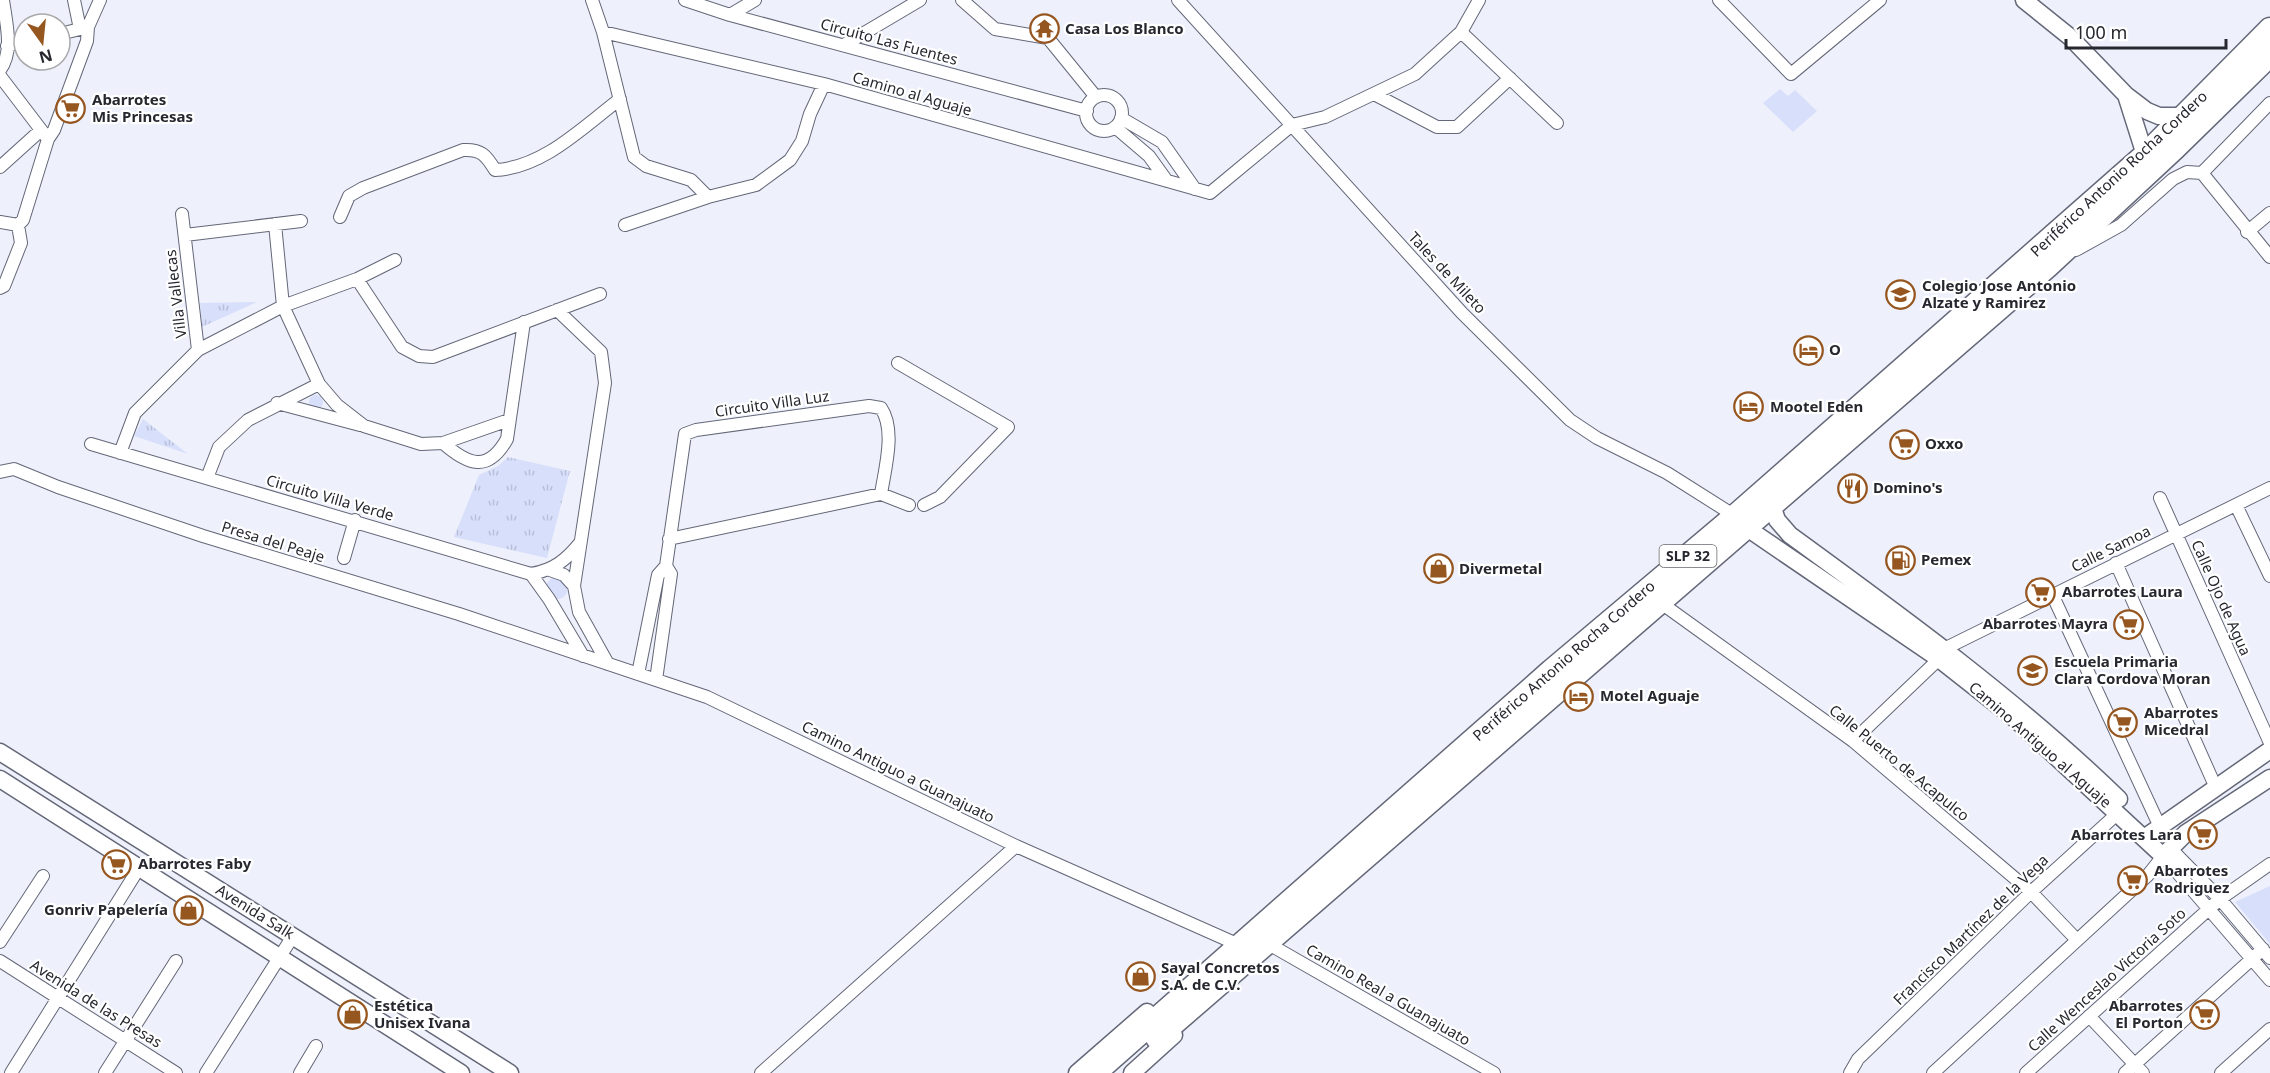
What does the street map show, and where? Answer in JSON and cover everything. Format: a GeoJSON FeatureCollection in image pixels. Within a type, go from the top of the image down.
{"type":"FeatureCollection","features":[{"type":"Feature","properties":{"kind":"highway","name":"Periférico Antonio Rocha Cordero"},"geometry":{"type":"LineString","coordinates":[[1095,1073],[1223,969],[1267,943],[1661,603],[1741,522],[2145,154],[2270,29]]}},
{"type":"Feature","properties":{"kind":"highway","name":"Periférico Antonio Rocha Cordero"},"geometry":{"type":"LineString","coordinates":[[1117,1073],[1223,969],[1239,945],[1551,671],[1741,522],[1772,505],[2048,266],[2175,148],[2270,55]]}},
{"type":"Feature","properties":{"kind":"street"},"geometry":{"type":"LineString","coordinates":[[0,70],[7,62],[3,0]]}},
{"type":"Feature","properties":{"kind":"street"},"geometry":{"type":"LineString","coordinates":[[0,167],[54,130],[87,41],[74,0]]}},
{"type":"Feature","properties":{"kind":"street"},"geometry":{"type":"LineString","coordinates":[[72,31],[84,28],[100,0]]}},
{"type":"Feature","properties":{"kind":"street"},"geometry":{"type":"LineString","coordinates":[[592,0],[603,32],[634,157],[646,166],[691,180],[708,197]]}},
{"type":"Feature","properties":{"kind":"street","name":"Circuito Las Fuentes"},"geometry":{"type":"LineString","coordinates":[[685,0],[730,15],[1087,111]]}},
{"type":"Feature","properties":{"kind":"street"},"geometry":{"type":"LineString","coordinates":[[730,15],[755,0]]}},
{"type":"Feature","properties":{"kind":"street"},"geometry":{"type":"LineString","coordinates":[[844,45],[920,0]]}},
{"type":"Feature","properties":{"kind":"street"},"geometry":{"type":"LineString","coordinates":[[962,0],[995,29],[1048,38],[1096,97]]}},
{"type":"Feature","properties":{"kind":"street","name":"Tales de Mileto"},"geometry":{"type":"LineString","coordinates":[[1178,0],[1462,313],[1570,420],[1597,438],[1667,473],[1741,522]]}},
{"type":"Feature","properties":{"kind":"street"},"geometry":{"type":"LineString","coordinates":[[1292,124],[1325,117],[1415,74],[1461,32],[1479,0]]}},
{"type":"Feature","properties":{"kind":"street"},"geometry":{"type":"LineString","coordinates":[[1737,0],[1723,4],[1791,74],[1880,0]]}},
{"type":"Feature","properties":{"kind":"street"},"geometry":{"type":"LineString","coordinates":[[2024,0],[2070,37],[2126,95],[2159,116],[2185,116]]}},
{"type":"Feature","properties":{"kind":"street","name":"Camino al Aguaje"},"geometry":{"type":"LineString","coordinates":[[603,32],[824,84],[1210,193],[1292,124]]}},
{"type":"Feature","properties":{"kind":"street"},"geometry":{"type":"LineString","coordinates":[[1461,32],[1557,123]]}},
{"type":"Feature","properties":{"kind":"street"},"geometry":{"type":"LineString","coordinates":[[7,46],[12,45]]}},
{"type":"Feature","properties":{"kind":"street"},"geometry":{"type":"LineString","coordinates":[[0,76],[44,135]]}},
{"type":"Feature","properties":{"kind":"street"},"geometry":{"type":"LineString","coordinates":[[1374,94],[1437,127],[1446,129],[1457,127],[1510,78]]}},
{"type":"Feature","properties":{"kind":"street"},"geometry":{"type":"LineString","coordinates":[[625,225],[708,197],[756,185],[790,160],[802,141],[810,114],[824,84]]}},
{"type":"Feature","properties":{"kind":"street"},"geometry":{"type":"LineString","coordinates":[[2126,95],[2145,154]]}},
{"type":"Feature","properties":{"kind":"street"},"geometry":{"type":"LineString","coordinates":[[1096,97],[1087,111],[1093,127],[1104,130],[1118,122]]}},
{"type":"Feature","properties":{"kind":"street"},"geometry":{"type":"LineString","coordinates":[[1096,97],[1113,97],[1120,106],[1118,122],[1149,156],[1167,181]]}},
{"type":"Feature","properties":{"kind":"street"},"geometry":{"type":"LineString","coordinates":[[340,218],[349,196],[363,188],[463,150],[476,149],[486,155],[495,170],[513,169],[542,157],[620,99]]}},
{"type":"Feature","properties":{"kind":"street"},"geometry":{"type":"LineString","coordinates":[[2202,173],[2270,103]]}},
{"type":"Feature","properties":{"kind":"street"},"geometry":{"type":"LineString","coordinates":[[1118,122],[1162,142],[1195,189]]}},
{"type":"Feature","properties":{"kind":"street"},"geometry":{"type":"LineString","coordinates":[[18,225],[23,220],[44,135]]}},
{"type":"Feature","properties":{"kind":"street"},"geometry":{"type":"LineString","coordinates":[[1149,156],[1162,142]]}},
{"type":"Feature","properties":{"kind":"street"},"geometry":{"type":"LineString","coordinates":[[2048,266],[2121,225],[2173,179],[2187,172],[2202,173],[2247,232],[2270,257]]}},
{"type":"Feature","properties":{"kind":"street"},"geometry":{"type":"LineString","coordinates":[[2247,232],[2270,213]]}},
{"type":"Feature","properties":{"kind":"street","name":"Villa Vallecas"},"geometry":{"type":"LineString","coordinates":[[182,214],[198,350]]}},
{"type":"Feature","properties":{"kind":"street","name":"Villa Vallecas"},"geometry":{"type":"LineString","coordinates":[[185,235],[301,221]]}},
{"type":"Feature","properties":{"kind":"street"},"geometry":{"type":"LineString","coordinates":[[0,222],[18,225]]}},
{"type":"Feature","properties":{"kind":"street"},"geometry":{"type":"LineString","coordinates":[[275,224],[283,306],[319,384],[337,405],[364,426]]}},
{"type":"Feature","properties":{"kind":"street"},"geometry":{"type":"LineString","coordinates":[[0,288],[4,286],[21,243],[18,225]]}},
{"type":"Feature","properties":{"kind":"street"},"geometry":{"type":"LineString","coordinates":[[120,453],[135,413],[198,350],[232,330],[283,306],[357,279],[395,260]]}},
{"type":"Feature","properties":{"kind":"street"},"geometry":{"type":"LineString","coordinates":[[357,279],[402,347],[419,356],[432,357],[600,294]]}},
{"type":"Feature","properties":{"kind":"street"},"geometry":{"type":"LineString","coordinates":[[557,310],[601,352],[605,383],[574,586],[579,612],[608,664]]}},
{"type":"Feature","properties":{"kind":"street"},"geometry":{"type":"LineString","coordinates":[[443,443],[458,456],[472,462],[487,461],[499,453],[507,439],[524,322]]}},
{"type":"Feature","properties":{"kind":"street"},"geometry":{"type":"LineString","coordinates":[[898,363],[1008,427],[940,497],[924,505]]}},
{"type":"Feature","properties":{"kind":"street"},"geometry":{"type":"LineString","coordinates":[[207,478],[219,447],[248,420],[277,403],[319,384]]}},
{"type":"Feature","properties":{"kind":"street"},"geometry":{"type":"LineString","coordinates":[[277,403],[421,444],[443,443],[509,420]]}},
{"type":"Feature","properties":{"kind":"street","name":"Circuito Villa Luz"},"geometry":{"type":"LineString","coordinates":[[638,674],[658,575],[666,566],[685,434],[696,430],[868,406],[881,408],[888,418],[886,462],[881,494]]}},
{"type":"Feature","properties":{"kind":"street","name":"Circuito Villa Verde"},"geometry":{"type":"LineString","coordinates":[[91,444],[355,520],[531,574],[550,570],[562,563],[580,543]]}},
{"type":"Feature","properties":{"kind":"street","name":"Presa del Peaje"},"geometry":{"type":"LineString","coordinates":[[0,472],[14,469],[58,487],[202,536],[538,641]]}},
{"type":"Feature","properties":{"kind":"street","name":"Calle Samoa"},"geometry":{"type":"LineString","coordinates":[[1853,741],[1942,654],[2052,594],[2270,488]]}},
{"type":"Feature","properties":{"kind":"street"},"geometry":{"type":"LineString","coordinates":[[669,539],[881,494],[909,505]]}},
{"type":"Feature","properties":{"kind":"street","name":"Calle Ojo de Agua"},"geometry":{"type":"LineString","coordinates":[[2160,498],[2270,743]]}},
{"type":"Feature","properties":{"kind":"street","name":"Camino Antiguo al Aguaje"},"geometry":{"type":"LineString","coordinates":[[1772,505],[1777,520],[1790,535],[2072,753],[2152,832],[2209,909],[2270,981]]}},
{"type":"Feature","properties":{"kind":"street"},"geometry":{"type":"LineString","coordinates":[[2236,505],[2270,576]]}},
{"type":"Feature","properties":{"kind":"street"},"geometry":{"type":"LineString","coordinates":[[344,558],[355,520]]}},
{"type":"Feature","properties":{"kind":"street","name":"Camino Antiguo al Aguaje"},"geometry":{"type":"LineString","coordinates":[[1741,522],[1942,654],[2118,813],[2152,832]]}},
{"type":"Feature","properties":{"kind":"street"},"geometry":{"type":"LineString","coordinates":[[2116,563],[2216,788]]}},
{"type":"Feature","properties":{"kind":"street","name":"Circuito Villa Luz"},"geometry":{"type":"LineString","coordinates":[[656,680],[671,574],[666,566]]}},
{"type":"Feature","properties":{"kind":"street"},"geometry":{"type":"LineString","coordinates":[[550,570],[564,574],[574,586]]}},
{"type":"Feature","properties":{"kind":"street"},"geometry":{"type":"LineString","coordinates":[[531,574],[549,599],[583,656]]}},
{"type":"Feature","properties":{"kind":"street"},"geometry":{"type":"LineString","coordinates":[[2052,594],[2152,832],[2270,750]]}},
{"type":"Feature","properties":{"kind":"street","name":"Calle Puerto de Acapulco"},"geometry":{"type":"LineString","coordinates":[[1661,603],[1853,741],[2031,892],[2077,940]]}},
{"type":"Feature","properties":{"kind":"street"},"geometry":{"type":"LineString","coordinates":[[572,639],[587,629]]}},
{"type":"Feature","properties":{"kind":"street","name":"Camino Antiguo a Guanajuato"},"geometry":{"type":"LineString","coordinates":[[538,641],[706,697],[1016,846],[1239,945]]}},
{"type":"Feature","properties":{"kind":"street","name":"Avenida Salk"},"geometry":{"type":"LineString","coordinates":[[0,752],[510,1073]]}},
{"type":"Feature","properties":{"kind":"street"},"geometry":{"type":"LineString","coordinates":[[1933,1073],[2148,875],[2166,852],[2187,833],[2270,778]]}},
{"type":"Feature","properties":{"kind":"street","name":"Avenida Salk"},"geometry":{"type":"LineString","coordinates":[[0,779],[461,1073]]}},
{"type":"Feature","properties":{"kind":"street","name":"Francisco Martínez de la Vega"},"geometry":{"type":"LineString","coordinates":[[1850,1073],[1858,1059],[2031,892],[2118,813]]}},
{"type":"Feature","properties":{"kind":"street"},"geometry":{"type":"LineString","coordinates":[[761,1073],[1016,846]]}},
{"type":"Feature","properties":{"kind":"street","name":"Camino Antiguo al Aguaje"},"geometry":{"type":"LineString","coordinates":[[2166,852],[2220,899],[2266,953]]}},
{"type":"Feature","properties":{"kind":"street","name":"Calle Wenceslao Victoria Soto"},"geometry":{"type":"LineString","coordinates":[[2026,1073],[2220,899],[2270,864]]}},
{"type":"Feature","properties":{"kind":"street"},"geometry":{"type":"LineString","coordinates":[[11,1073],[139,867]]}},
{"type":"Feature","properties":{"kind":"street"},"geometry":{"type":"LineString","coordinates":[[0,942],[43,876]]}},
{"type":"Feature","properties":{"kind":"street"},"geometry":{"type":"LineString","coordinates":[[206,1073],[293,936]]}},
{"type":"Feature","properties":{"kind":"street","name":"Camino Real a Guanajuato"},"geometry":{"type":"LineString","coordinates":[[1267,943],[1494,1073]]}},
{"type":"Feature","properties":{"kind":"street"},"geometry":{"type":"LineString","coordinates":[[2124,1073],[2139,1068],[2252,960],[2266,953]]}},
{"type":"Feature","properties":{"kind":"street","name":"Avenida de las Presas"},"geometry":{"type":"LineString","coordinates":[[0,961],[176,1073]]}},
{"type":"Feature","properties":{"kind":"street"},"geometry":{"type":"LineString","coordinates":[[105,1073],[176,961]]}},
{"type":"Feature","properties":{"kind":"street"},"geometry":{"type":"LineString","coordinates":[[1077,1073],[1161,1000],[1223,969]]}},
{"type":"Feature","properties":{"kind":"street"},"geometry":{"type":"LineString","coordinates":[[1132,1073],[1202,1011],[1223,969]]}},
{"type":"Feature","properties":{"kind":"street"},"geometry":{"type":"LineString","coordinates":[[2089,1016],[2139,1068]]}},
{"type":"Feature","properties":{"kind":"street"},"geometry":{"type":"LineString","coordinates":[[2221,1073],[2270,1029]]}},
{"type":"Feature","properties":{"kind":"street"},"geometry":{"type":"LineString","coordinates":[[300,1073],[316,1046]]}},
{"type":"Feature","properties":{"kind":"green space"},"geometry":{"type":"Polygon","coordinates":[[[1780,89],[1788,96],[1795,90],[1817,111],[1793,132],[1763,103],[1780,89]]]}},
{"type":"Feature","properties":{"kind":"green space"},"geometry":{"type":"Polygon","coordinates":[[[257,302],[202,327],[200,303],[257,302]]]}},
{"type":"Feature","properties":{"kind":"green space"},"geometry":{"type":"Polygon","coordinates":[[[313,395],[319,395],[323,402],[319,409],[313,409],[309,405],[309,399],[313,395]]]}},
{"type":"Feature","properties":{"kind":"green space"},"geometry":{"type":"Polygon","coordinates":[[[143,419],[188,454],[134,436],[143,419]]]}},
{"type":"Feature","properties":{"kind":"green space"},"geometry":{"type":"Polygon","coordinates":[[[508,457],[570,471],[547,558],[454,537],[479,475],[498,466],[508,457]]]}},
{"type":"Feature","properties":{"kind":"green space"},"geometry":{"type":"Polygon","coordinates":[[[557,577],[565,580],[568,588],[565,596],[557,599],[549,596],[546,588],[549,580],[557,577]]]}},
{"type":"Feature","properties":{"kind":"green space"},"geometry":{"type":"Polygon","coordinates":[[[2270,886],[2270,944],[2235,902],[2270,886]]]}},
{"type":"Feature","properties":{"kind":"place","name":"Casa Los Blanco"},"geometry":{"type":"Point","coordinates":[1044,29]}},
{"type":"Feature","properties":{"kind":"place","name":"Abarrotes Mis Princesas"},"geometry":{"type":"Point","coordinates":[71,109]}},
{"type":"Feature","properties":{"kind":"place","name":"Colegio Jose Antonio Alzate y Ramirez"},"geometry":{"type":"Point","coordinates":[1901,295]}},
{"type":"Feature","properties":{"kind":"place","name":"O"},"geometry":{"type":"Point","coordinates":[1808,350]}},
{"type":"Feature","properties":{"kind":"place","name":"Mootel Eden"},"geometry":{"type":"Point","coordinates":[1749,407]}},
{"type":"Feature","properties":{"kind":"place","name":"Oxxo"},"geometry":{"type":"Point","coordinates":[1904,444]}},
{"type":"Feature","properties":{"kind":"place","name":"Domino's"},"geometry":{"type":"Point","coordinates":[1852,488]}},
{"type":"Feature","properties":{"kind":"place","name":"Pemex"},"geometry":{"type":"Point","coordinates":[1900,560]}},
{"type":"Feature","properties":{"kind":"place","name":"Divermetal"},"geometry":{"type":"Point","coordinates":[1438,569]}},
{"type":"Feature","properties":{"kind":"place","name":"Abarrotes Laura"},"geometry":{"type":"Point","coordinates":[2041,592]}},
{"type":"Feature","properties":{"kind":"place","name":"Abarrotes Mayra"},"geometry":{"type":"Point","coordinates":[2129,624]}},
{"type":"Feature","properties":{"kind":"place","name":"Escuela Primaria Clara Cordova Moran"},"geometry":{"type":"Point","coordinates":[2033,671]}},
{"type":"Feature","properties":{"kind":"place","name":"Motel Aguaje"},"geometry":{"type":"Point","coordinates":[1579,696]}},
{"type":"Feature","properties":{"kind":"place","name":"Abarrotes Micedral"},"geometry":{"type":"Point","coordinates":[2123,722]}},
{"type":"Feature","properties":{"kind":"place","name":"Abarrotes Lara"},"geometry":{"type":"Point","coordinates":[2203,835]}},
{"type":"Feature","properties":{"kind":"place","name":"Abarrotes Faby"},"geometry":{"type":"Point","coordinates":[117,864]}},
{"type":"Feature","properties":{"kind":"place","name":"Abarrotes Rodriguez"},"geometry":{"type":"Point","coordinates":[2133,880]}},
{"type":"Feature","properties":{"kind":"place","name":"Gonriv Papelería"},"geometry":{"type":"Point","coordinates":[189,910]}},
{"type":"Feature","properties":{"kind":"place","name":"Sayal Concretos S.A. de C.V."},"geometry":{"type":"Point","coordinates":[1140,977]}},
{"type":"Feature","properties":{"kind":"place","name":"Estética Unisex Ivana"},"geometry":{"type":"Point","coordinates":[353,1015]}},
{"type":"Feature","properties":{"kind":"place","name":"Abarrotes El Porton"},"geometry":{"type":"Point","coordinates":[2204,1015]}}]}
